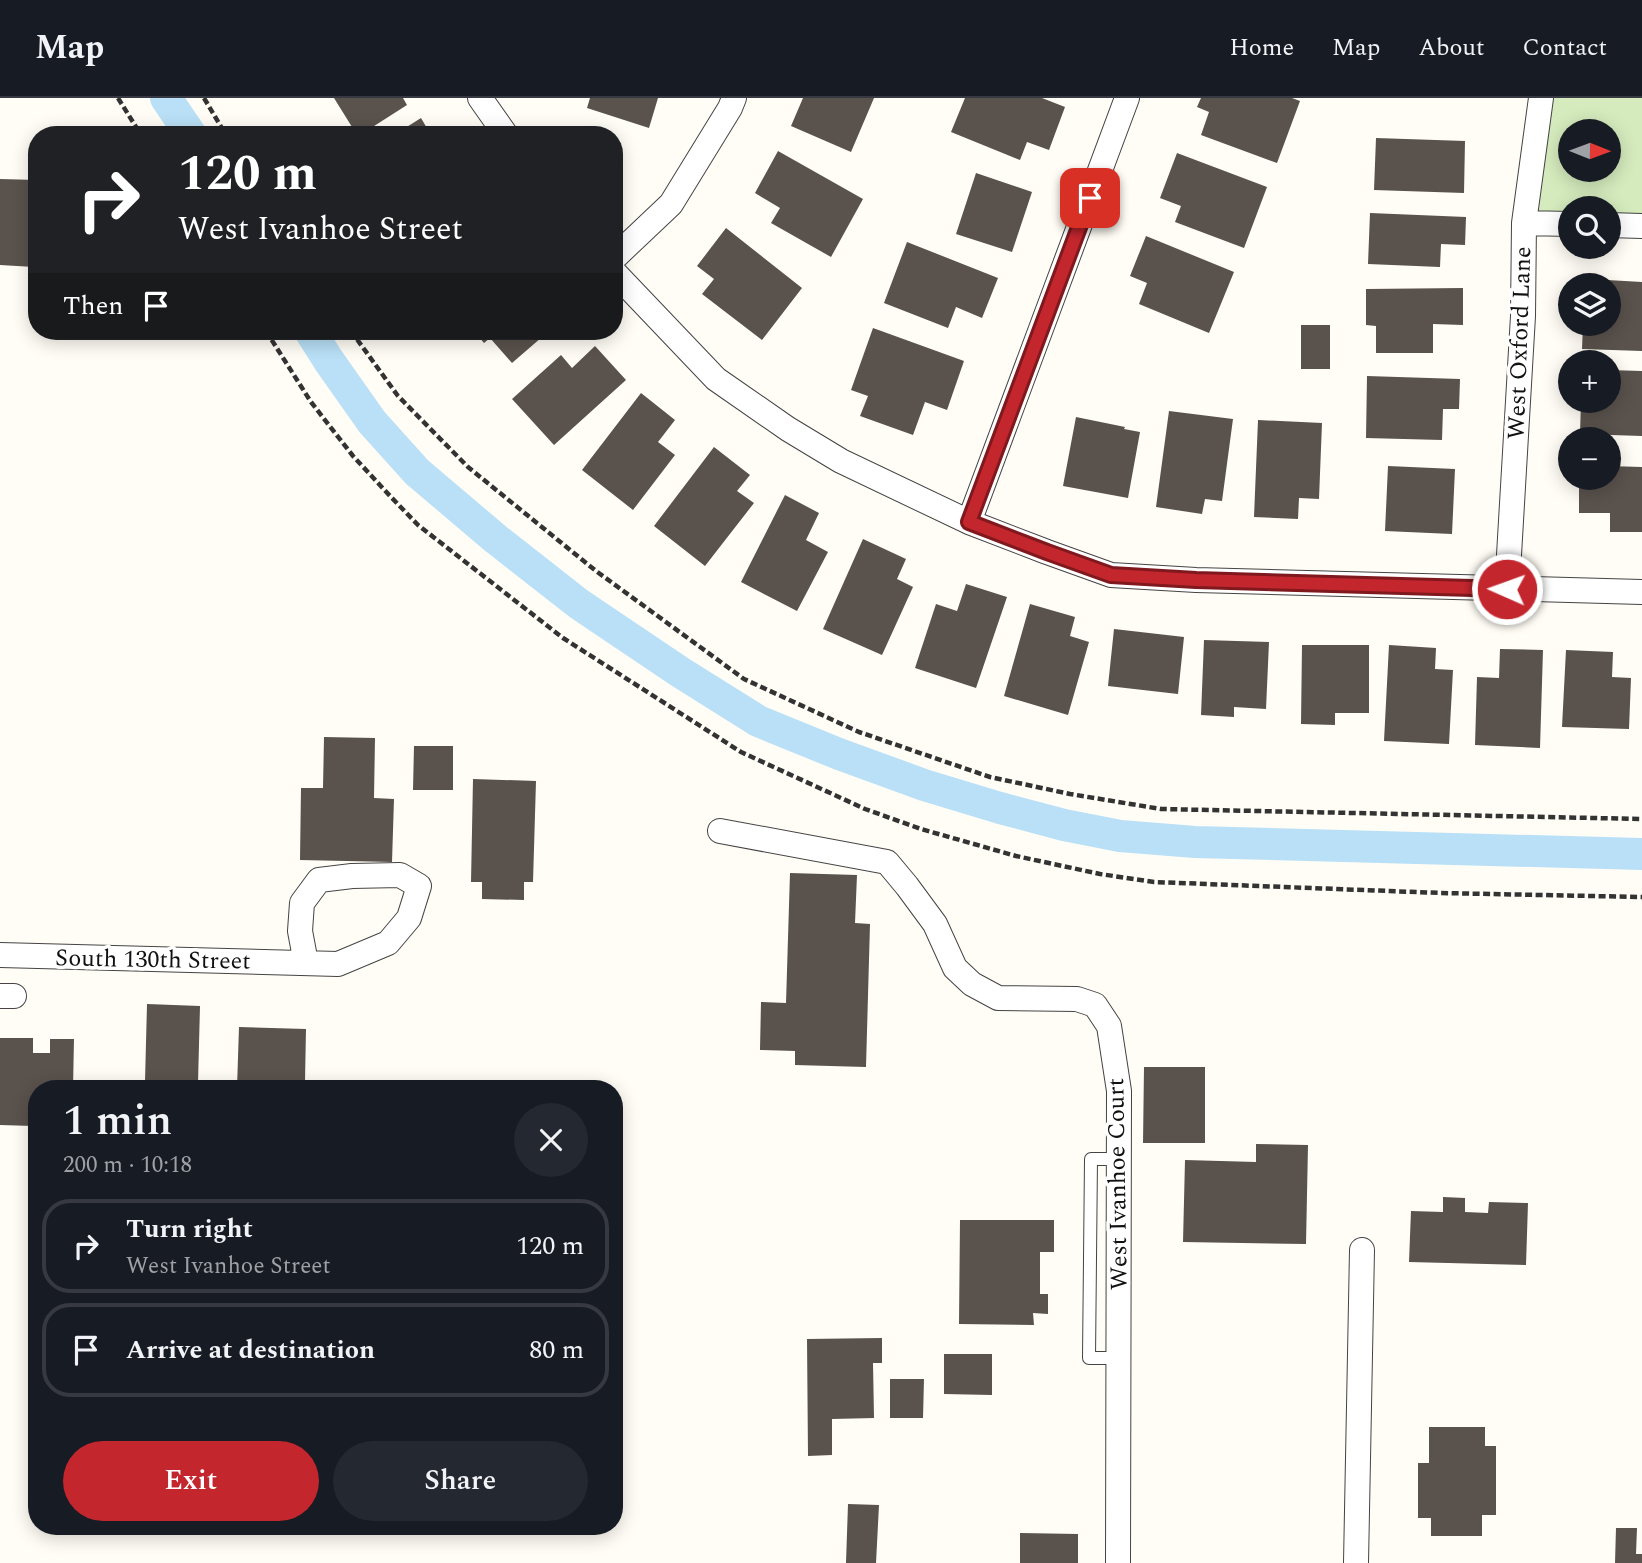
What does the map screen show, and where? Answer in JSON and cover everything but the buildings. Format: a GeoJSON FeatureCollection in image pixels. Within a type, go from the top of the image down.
{"type":"FeatureCollection","features":[{"type":"Feature","properties":{"kind":"street"},"geometry":{"type":"LineString","coordinates":[[480,98],[500,126]]}},
{"type":"Feature","properties":{"kind":"street"},"geometry":{"type":"LineString","coordinates":[[623,249],[671,204],[734,98]]}},
{"type":"Feature","properties":{"kind":"street"},"geometry":{"type":"LineString","coordinates":[[969,522],[1127,98]]}},
{"type":"Feature","properties":{"kind":"street","name":"West Oxford Lane"},"geometry":{"type":"LineString","coordinates":[[1507,589],[1522,316],[1524,223],[1541,98]]}},
{"type":"Feature","properties":{"kind":"street"},"geometry":{"type":"LineString","coordinates":[[1524,223],[1558,224]]}},
{"type":"Feature","properties":{"kind":"street"},"geometry":{"type":"LineString","coordinates":[[1621,225],[1642,226]]}},
{"type":"Feature","properties":{"kind":"street"},"geometry":{"type":"LineString","coordinates":[[623,281],[716,379],[788,429],[841,461],[969,522],[1111,575],[1642,592]]}},
{"type":"Feature","properties":{"kind":"street","name":"West Ivanhoe Court"},"geometry":{"type":"LineString","coordinates":[[720,831],[887,862],[934,924],[955,968],[972,984],[998,998],[1077,999],[1095,1005],[1109,1026],[1119,1091],[1118,1563]]}},
{"type":"Feature","properties":{"kind":"street","name":"South 130th Street"},"geometry":{"type":"LineString","coordinates":[[0,955],[338,964],[388,943],[409,918],[419,886],[400,875],[319,880],[302,903],[300,931],[306,963]]}},
{"type":"Feature","properties":{"kind":"street"},"geometry":{"type":"LineString","coordinates":[[1356,1563],[1362,1250]]}},
{"type":"Feature","properties":{"kind":"path"},"geometry":{"type":"LineString","coordinates":[[118,98],[135,126]]}},
{"type":"Feature","properties":{"kind":"path"},"geometry":{"type":"LineString","coordinates":[[204,98],[221,126]]}},
{"type":"Feature","properties":{"kind":"path"},"geometry":{"type":"LineString","coordinates":[[272,340],[311,402],[354,456],[418,525],[564,638],[741,752],[865,809],[921,829],[1016,856],[1100,874],[1154,882],[1642,897]]}},
{"type":"Feature","properties":{"kind":"path"},"geometry":{"type":"LineString","coordinates":[[358,340],[398,396],[468,467],[596,571],[744,679],[859,732],[990,777],[1161,809],[1642,819]]}},
{"type":"Feature","properties":{"kind":"green space"},"geometry":{"type":"Polygon","coordinates":[[[1541,98],[1642,98],[1642,226],[1621,225],[1621,196],[1558,196],[1558,224],[1524,223],[1541,98]]]}},
{"type":"Feature","properties":{"kind":"waterway"},"geometry":{"type":"LineString","coordinates":[[166,98],[185,126]]}},
{"type":"Feature","properties":{"kind":"waterway"},"geometry":{"type":"LineString","coordinates":[[316,340],[372,422],[417,472],[496,539],[579,604],[758,721],[839,754],[924,785],[1000,808],[1120,836],[1195,842],[1642,854]]}},
{"type":"Feature","properties":{"kind":"route"},"geometry":{"type":"LineString","coordinates":[[1090,198],[969,522],[1111,575],[1507,589]]}}]}
